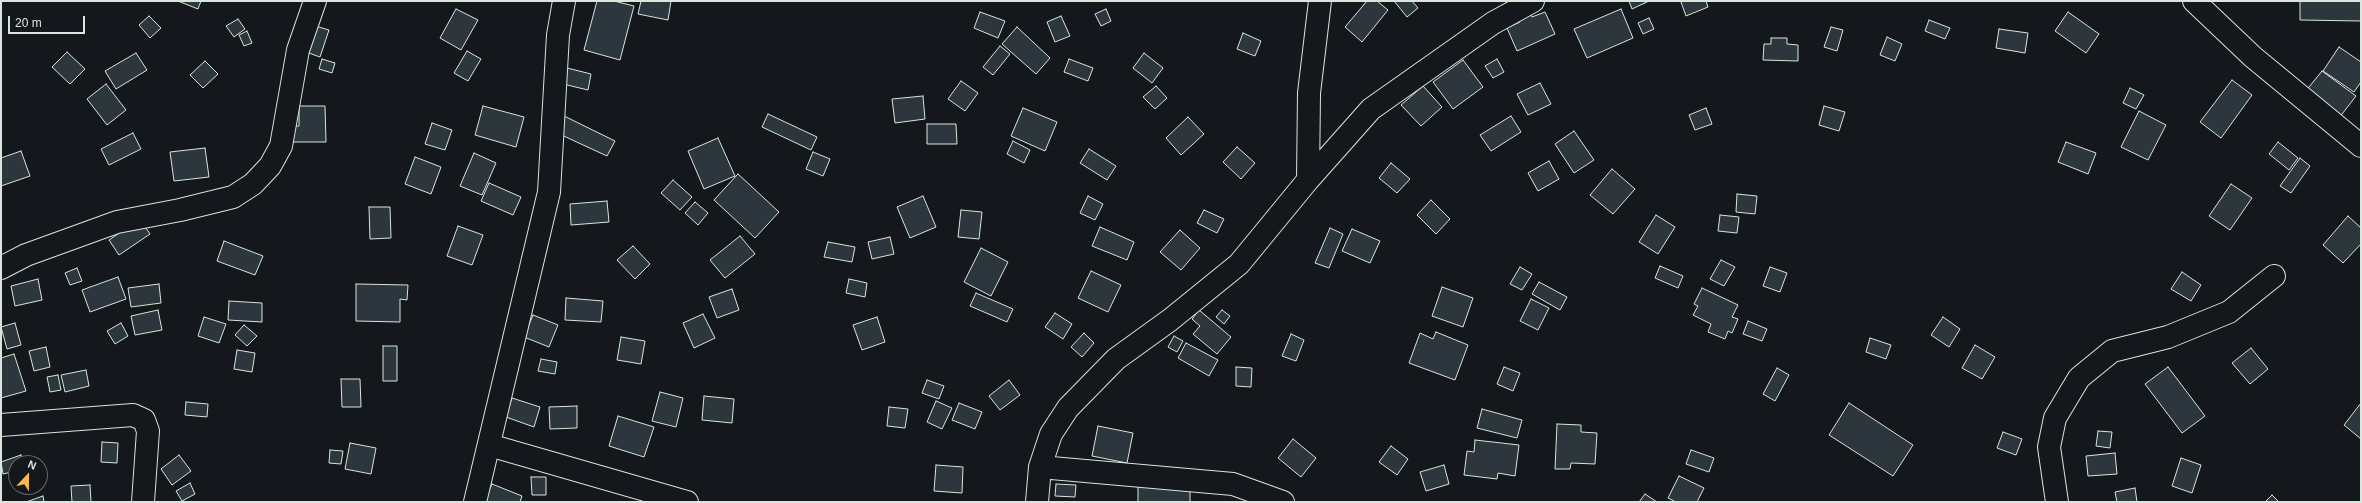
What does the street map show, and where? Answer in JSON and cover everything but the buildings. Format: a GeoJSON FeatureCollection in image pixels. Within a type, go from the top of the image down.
{"type":"FeatureCollection","features":[{"type":"Feature","properties":{"kind":"street"},"geometry":{"type":"LineString","coordinates":[[1,268],[26,255],[117,222],[180,210],[233,197],[253,184],[270,166],[281,146],[298,50],[315,1]]}},
{"type":"Feature","properties":{"kind":"street"},"geometry":{"type":"LineString","coordinates":[[475,502],[549,192],[558,35],[564,1]]}},
{"type":"Feature","properties":{"kind":"street"},"geometry":{"type":"LineString","coordinates":[[1308,180],[1309,93],[1320,1]]}},
{"type":"Feature","properties":{"kind":"street"},"geometry":{"type":"LineString","coordinates":[[1037,502],[1040,466],[1051,434],[1068,408],[1116,359],[1170,320],[1239,264],[1308,180],[1371,109],[1492,23],[1533,1]]}},
{"type":"Feature","properties":{"kind":"street"},"geometry":{"type":"LineString","coordinates":[[2194,1],[2252,57],[2361,146]]}},
{"type":"Feature","properties":{"kind":"street"},"geometry":{"type":"LineString","coordinates":[[2057,502],[2049,446],[2055,418],[2079,378],[2112,351],[2168,337],[2229,312],[2274,276]]}},
{"type":"Feature","properties":{"kind":"street"},"geometry":{"type":"LineString","coordinates":[[1,425],[133,416],[144,420],[148,431],[143,502]]}},
{"type":"Feature","properties":{"kind":"street"},"geometry":{"type":"LineString","coordinates":[[489,445],[687,502]]}},
{"type":"Feature","properties":{"kind":"street"},"geometry":{"type":"LineString","coordinates":[[1040,466],[1232,484],[1283,502]]}}]}
